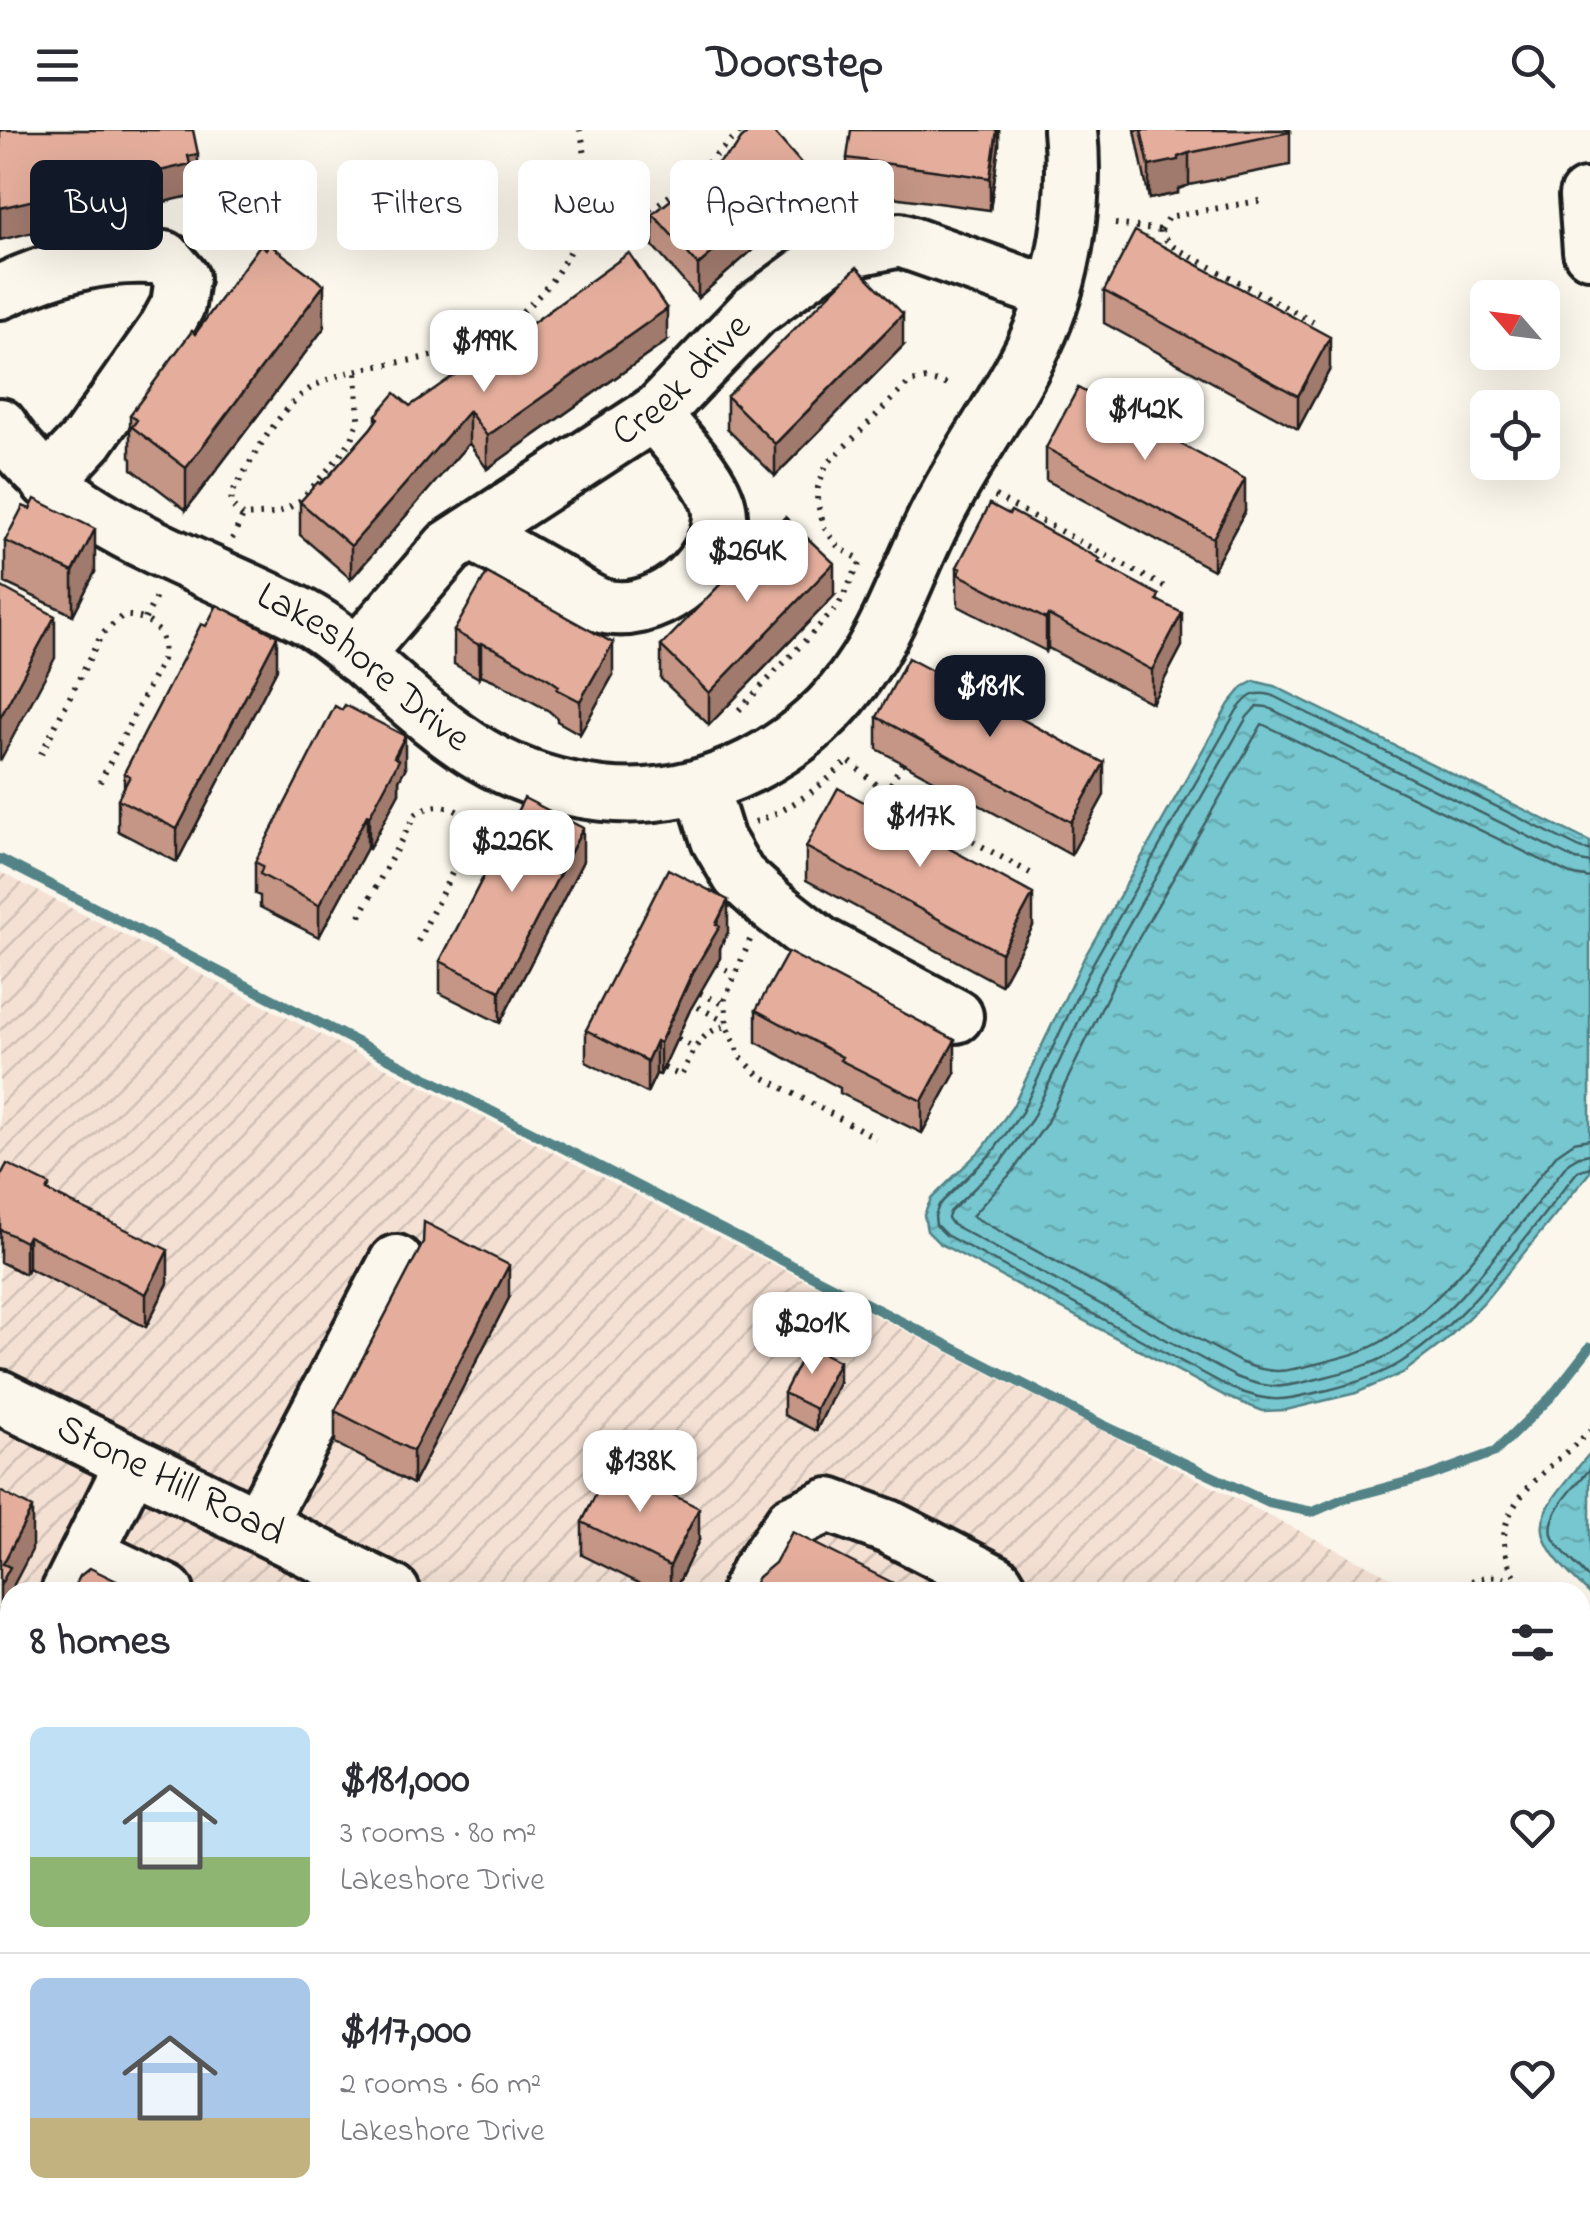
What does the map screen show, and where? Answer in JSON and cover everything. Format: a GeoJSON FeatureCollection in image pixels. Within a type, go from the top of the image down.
{"type":"FeatureCollection","features":[{"type":"Feature","properties":{"kind":"street","name":"Lakeshore Drive"},"geometry":{"type":"LineString","coordinates":[[0,425],[22,456],[74,502],[308,618],[459,743],[515,772],[552,785],[605,794],[672,793],[700,786],[749,766],[801,734],[836,703],[864,664],[943,501],[1036,341],[1054,294],[1070,196],[1070,130]]}},
{"type":"Feature","properties":{"kind":"street"},"geometry":{"type":"LineString","coordinates":[[1586,196],[1590,252]]}},
{"type":"Feature","properties":{"kind":"street","name":"Creek drive"},"geometry":{"type":"LineString","coordinates":[[356,654],[449,548],[654,414],[754,311],[832,254],[900,240],[1054,294]]}},
{"type":"Feature","properties":{"kind":"street"},"geometry":{"type":"LineString","coordinates":[[0,292],[39,276],[119,254],[165,258],[182,278],[178,306],[164,331],[88,439],[48,482]]}},
{"type":"Feature","properties":{"kind":"street"},"geometry":{"type":"LineString","coordinates":[[472,533],[598,605],[628,610],[664,596],[691,579],[713,542],[720,514],[706,479],[654,414]]}},
{"type":"Feature","properties":{"kind":"street"},"geometry":{"type":"LineString","coordinates":[[700,786],[718,840],[739,876],[770,904],[821,944],[956,1016]]}},
{"type":"Feature","properties":{"kind":"street"},"geometry":{"type":"LineString","coordinates":[[258,1525],[396,1262]]}},
{"type":"Feature","properties":{"kind":"street","name":"Stone Hill Road"},"geometry":{"type":"LineString","coordinates":[[0,1397],[258,1525],[356,1582]]}},
{"type":"Feature","properties":{"kind":"street"},"geometry":{"type":"LineString","coordinates":[[120,1582],[78,1573],[132,1463]]}},
{"type":"Feature","properties":{"kind":"street"},"geometry":{"type":"LineString","coordinates":[[753,1582],[792,1522],[830,1505],[889,1526],[996,1582]]}},
{"type":"Feature","properties":{"kind":"path"},"geometry":{"type":"LineString","coordinates":[[580,130],[585,160]]}},
{"type":"Feature","properties":{"kind":"path"},"geometry":{"type":"LineString","coordinates":[[650,211],[743,130]]}},
{"type":"Feature","properties":{"kind":"path"},"geometry":{"type":"LineString","coordinates":[[1160,230],[1168,217],[1264,200]]}},
{"type":"Feature","properties":{"kind":"path"},"geometry":{"type":"LineString","coordinates":[[1114,224],[1160,230]]}},
{"type":"Feature","properties":{"kind":"path"},"geometry":{"type":"LineString","coordinates":[[1160,230],[1174,247],[1312,322]]}},
{"type":"Feature","properties":{"kind":"path"},"geometry":{"type":"LineString","coordinates":[[356,372],[360,406],[357,428],[339,456],[288,508],[274,514],[243,516],[231,505],[232,494],[278,422],[312,387],[356,372],[466,346],[531,304],[554,278],[570,250]]}},
{"type":"Feature","properties":{"kind":"path"},"geometry":{"type":"LineString","coordinates":[[739,710],[838,606],[859,558],[839,548],[819,514],[818,487],[826,465],[904,386],[919,379],[949,385]]}},
{"type":"Feature","properties":{"kind":"path"},"geometry":{"type":"LineString","coordinates":[[989,492],[1170,590]]}},
{"type":"Feature","properties":{"kind":"path"},"geometry":{"type":"LineString","coordinates":[[225,554],[243,516]]}},
{"type":"Feature","properties":{"kind":"path"},"geometry":{"type":"LineString","coordinates":[[1133,592],[1142,576]]}},
{"type":"Feature","properties":{"kind":"path"},"geometry":{"type":"LineString","coordinates":[[41,754],[102,634],[122,616],[145,619],[155,626],[164,650],[100,782]]}},
{"type":"Feature","properties":{"kind":"path"},"geometry":{"type":"LineString","coordinates":[[754,823],[784,810],[848,760],[886,794],[1030,873]]}},
{"type":"Feature","properties":{"kind":"path"},"geometry":{"type":"LineString","coordinates":[[886,794],[902,763]]}},
{"type":"Feature","properties":{"kind":"path"},"geometry":{"type":"LineString","coordinates":[[360,916],[415,814],[429,806],[453,808],[465,817],[470,837],[417,943]]}},
{"type":"Feature","properties":{"kind":"path"},"geometry":{"type":"LineString","coordinates":[[751,938],[725,1005],[736,1049],[749,1068],[876,1138]]}},
{"type":"Feature","properties":{"kind":"path"},"geometry":{"type":"LineString","coordinates":[[716,965],[734,974]]}},
{"type":"Feature","properties":{"kind":"path"},"geometry":{"type":"LineString","coordinates":[[700,992],[725,1005]]}},
{"type":"Feature","properties":{"kind":"path"},"geometry":{"type":"LineString","coordinates":[[698,1007],[727,1024]]}},
{"type":"Feature","properties":{"kind":"path"},"geometry":{"type":"LineString","coordinates":[[664,1068],[680,1076],[708,1032],[727,1024]]}},
{"type":"Feature","properties":{"kind":"path"},"geometry":{"type":"LineString","coordinates":[[678,1039],[695,1048]]}},
{"type":"Feature","properties":{"kind":"path"},"geometry":{"type":"LineString","coordinates":[[1518,1582],[1503,1548],[1504,1522],[1539,1476],[1590,1430]]}},
{"type":"Feature","properties":{"kind":"path"},"geometry":{"type":"LineString","coordinates":[[1473,1582],[1492,1576],[1513,1582]]}},
{"type":"Feature","properties":{"kind":"shaded area"},"geometry":{"type":"Polygon","coordinates":[[[0,872],[1400,1582],[0,1582],[0,872]]]}},
{"type":"Feature","properties":{"kind":"water"},"geometry":{"type":"Polygon","coordinates":[[[1254,681],[1274,686],[1590,842],[1590,1172],[1483,1303],[1445,1341],[1403,1373],[1356,1393],[1286,1410],[1263,1411],[1227,1397],[939,1243],[927,1231],[924,1215],[931,1199],[984,1147],[1013,1106],[1084,958],[1229,704],[1243,687],[1254,681]]]}},
{"type":"Feature","properties":{"kind":"water"},"geometry":{"type":"Polygon","coordinates":[[[1590,1453],[1590,1582],[1578,1582],[1545,1539],[1543,1525],[1556,1495],[1590,1453]]]}},
{"type":"Feature","properties":{"kind":"building"},"geometry":{"type":"Polygon","coordinates":[[[0,130],[193,130],[198,154],[188,156],[183,166],[163,170],[163,160],[30,160],[30,201],[0,208],[0,130]]]}},
{"type":"Feature","properties":{"kind":"building"},"geometry":{"type":"Polygon","coordinates":[[[751,130],[772,130],[798,160],[721,160],[751,130]]]}},
{"type":"Feature","properties":{"kind":"building"},"geometry":{"type":"Polygon","coordinates":[[[851,130],[997,130],[990,178],[894,165],[894,160],[847,158],[851,130]]]}},
{"type":"Feature","properties":{"kind":"building"},"geometry":{"type":"Polygon","coordinates":[[[1141,130],[1290,132],[1189,153],[1178,160],[1149,166],[1141,130]]]}},
{"type":"Feature","properties":{"kind":"building"},"geometry":{"type":"Polygon","coordinates":[[[670,201],[670,233],[653,214],[670,201]]]}},
{"type":"Feature","properties":{"kind":"building"},"geometry":{"type":"Polygon","coordinates":[[[1135,231],[1330,337],[1298,396],[1104,291],[1135,231]]]}},
{"type":"Feature","properties":{"kind":"building"},"geometry":{"type":"Polygon","coordinates":[[[256,250],[277,250],[324,285],[186,468],[132,427],[137,420],[130,415],[192,331],[195,334],[256,250]]]}},
{"type":"Feature","properties":{"kind":"building"},"geometry":{"type":"Polygon","coordinates":[[[685,250],[715,250],[698,265],[685,250]]]}},
{"type":"Feature","properties":{"kind":"building"},"geometry":{"type":"Polygon","coordinates":[[[629,253],[667,309],[487,436],[469,411],[351,546],[300,502],[371,428],[376,415],[395,393],[410,406],[482,356],[483,359],[629,253]]]}},
{"type":"Feature","properties":{"kind":"building"},"geometry":{"type":"Polygon","coordinates":[[[857,267],[903,314],[775,444],[727,396],[857,267]]]}},
{"type":"Feature","properties":{"kind":"building"},"geometry":{"type":"Polygon","coordinates":[[[1078,388],[1245,479],[1213,538],[1046,448],[1078,388]]]}},
{"type":"Feature","properties":{"kind":"building"},"geometry":{"type":"Polygon","coordinates":[[[35,499],[95,529],[73,572],[5,541],[23,506],[30,509],[35,499]]]}},
{"type":"Feature","properties":{"kind":"building"},"geometry":{"type":"Polygon","coordinates":[[[990,504],[1009,514],[1011,511],[1100,559],[1098,562],[1159,595],[1157,600],[1182,613],[1152,670],[1048,615],[1046,619],[958,574],[961,569],[957,567],[990,504]]]}},
{"type":"Feature","properties":{"kind":"building"},"geometry":{"type":"Polygon","coordinates":[[[785,517],[834,563],[709,693],[661,646],[785,517]]]}},
{"type":"Feature","properties":{"kind":"building"},"geometry":{"type":"Polygon","coordinates":[[[487,573],[613,643],[580,701],[557,689],[559,686],[549,679],[454,631],[487,573]]]}},
{"type":"Feature","properties":{"kind":"building"},"geometry":{"type":"Polygon","coordinates":[[[0,586],[55,616],[0,718],[0,586]]]}},
{"type":"Feature","properties":{"kind":"building"},"geometry":{"type":"Polygon","coordinates":[[[217,605],[277,636],[177,829],[118,799],[130,776],[124,773],[201,624],[206,626],[217,605]]]}},
{"type":"Feature","properties":{"kind":"building"},"geometry":{"type":"Polygon","coordinates":[[[908,658],[1104,763],[1071,822],[877,717],[908,658]]]}},
{"type":"Feature","properties":{"kind":"building"},"geometry":{"type":"Polygon","coordinates":[[[345,705],[405,736],[394,757],[399,760],[319,905],[260,874],[263,866],[255,862],[335,706],[342,710],[345,705]]]}},
{"type":"Feature","properties":{"kind":"building"},"geometry":{"type":"Polygon","coordinates":[[[838,788],[1033,894],[1001,953],[806,847],[838,788]]]}},
{"type":"Feature","properties":{"kind":"building"},"geometry":{"type":"Polygon","coordinates":[[[524,798],[583,828],[500,991],[440,961],[524,798]]]}},
{"type":"Feature","properties":{"kind":"building"},"geometry":{"type":"Polygon","coordinates":[[[668,869],[728,900],[716,924],[720,926],[647,1061],[586,1030],[668,869]]]}},
{"type":"Feature","properties":{"kind":"building"},"geometry":{"type":"Polygon","coordinates":[[[788,952],[955,1040],[922,1101],[840,1060],[842,1057],[756,1010],[788,952]]]}},
{"type":"Feature","properties":{"kind":"building"},"geometry":{"type":"Polygon","coordinates":[[[7,1164],[50,1185],[47,1191],[168,1250],[146,1294],[28,1236],[25,1242],[0,1229],[0,1177],[7,1164]]]}},
{"type":"Feature","properties":{"kind":"building"},"geometry":{"type":"Polygon","coordinates":[[[424,1222],[509,1265],[413,1451],[335,1411],[423,1243],[424,1222]]]}},
{"type":"Feature","properties":{"kind":"building"},"geometry":{"type":"Polygon","coordinates":[[[808,1346],[839,1361],[816,1409],[784,1393],[808,1346]]]}},
{"type":"Feature","properties":{"kind":"building"},"geometry":{"type":"Polygon","coordinates":[[[611,1464],[699,1508],[670,1566],[582,1522],[611,1464]]]}},
{"type":"Feature","properties":{"kind":"building"},"geometry":{"type":"Polygon","coordinates":[[[0,1491],[32,1508],[3,1564],[10,1567],[0,1582],[0,1491]]]}},
{"type":"Feature","properties":{"kind":"building"},"geometry":{"type":"Polygon","coordinates":[[[792,1532],[891,1582],[755,1582],[775,1563],[792,1532]]]}},
{"type":"Feature","properties":{"kind":"building"},"geometry":{"type":"Polygon","coordinates":[[[90,1568],[119,1582],[77,1582],[90,1568]]]}},
{"type":"Feature","properties":{"kind":"waterway"},"geometry":{"type":"LineString","coordinates":[[0,859],[1101,1424],[1269,1503],[1313,1512],[1495,1452],[1551,1397],[1590,1347]]}}]}
